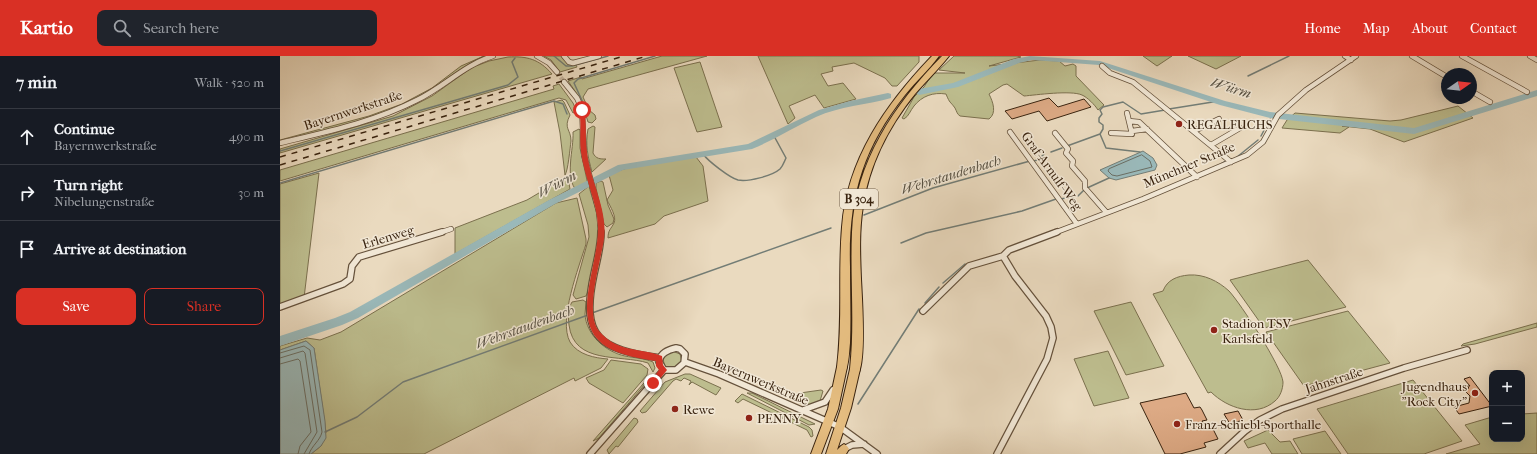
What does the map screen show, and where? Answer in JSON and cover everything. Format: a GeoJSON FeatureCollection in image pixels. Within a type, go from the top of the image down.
{"type":"FeatureCollection","features":[{"type":"Feature","properties":{"kind":"highway","name":"B 304"},"geometry":{"type":"LineString","coordinates":[[842,367],[846,334],[846,228],[848,206],[853,182],[867,147],[889,111],[912,80],[936,56]]}},
{"type":"Feature","properties":{"kind":"highway","name":"B 304"},"geometry":{"type":"LineString","coordinates":[[855,369],[858,317],[856,228],[862,184],[876,149],[892,121],[918,86],[946,56]]}},
{"type":"Feature","properties":{"kind":"main road","name":"B 304"},"geometry":{"type":"LineString","coordinates":[[816,454],[829,421],[841,378],[842,367]]}},
{"type":"Feature","properties":{"kind":"main road","name":"B 304"},"geometry":{"type":"LineString","coordinates":[[831,454],[840,427],[855,369]]}},
{"type":"Feature","properties":{"kind":"street","name":"Bayernwerkstraße"},"geometry":{"type":"LineString","coordinates":[[280,143],[366,120],[403,107],[432,91],[466,67],[492,56]]}},
{"type":"Feature","properties":{"kind":"street"},"geometry":{"type":"LineString","coordinates":[[537,56],[549,63],[557,72]]}},
{"type":"Feature","properties":{"kind":"street"},"geometry":{"type":"LineString","coordinates":[[564,56],[569,62],[572,62],[599,56]]}},
{"type":"Feature","properties":{"kind":"street"},"geometry":{"type":"LineString","coordinates":[[1345,56],[1350,60]]}},
{"type":"Feature","properties":{"kind":"street","name":"Münchner Straße"},"geometry":{"type":"LineString","coordinates":[[923,311],[969,266],[1003,256],[1009,250],[1197,177],[1247,155],[1260,145],[1277,117],[1306,90],[1356,56]]}},
{"type":"Feature","properties":{"kind":"street"},"geometry":{"type":"LineString","coordinates":[[1412,56],[1441,73]]}},
{"type":"Feature","properties":{"kind":"street"},"geometry":{"type":"LineString","coordinates":[[1462,56],[1527,92]]}},
{"type":"Feature","properties":{"kind":"street"},"geometry":{"type":"LineString","coordinates":[[1530,56],[1537,60]]}},
{"type":"Feature","properties":{"kind":"street"},"geometry":{"type":"LineString","coordinates":[[1102,66],[1110,73],[1133,82],[1231,162]]}},
{"type":"Feature","properties":{"kind":"street"},"geometry":{"type":"LineString","coordinates":[[564,82],[580,104],[582,110],[584,121],[584,152],[600,218],[601,236],[589,309],[590,318],[595,332],[609,345],[631,353],[660,358]]}},
{"type":"Feature","properties":{"kind":"street"},"geometry":{"type":"LineString","coordinates":[[1477,94],[1490,102]]}},
{"type":"Feature","properties":{"kind":"street"},"geometry":{"type":"LineString","coordinates":[[1127,113],[1132,131]]}},
{"type":"Feature","properties":{"kind":"street"},"geometry":{"type":"LineString","coordinates":[[1194,131],[1219,119]]}},
{"type":"Feature","properties":{"kind":"street"},"geometry":{"type":"LineString","coordinates":[[1129,120],[1139,122],[1197,177]]}},
{"type":"Feature","properties":{"kind":"street"},"geometry":{"type":"LineString","coordinates":[[1211,145],[1240,128]]}},
{"type":"Feature","properties":{"kind":"street"},"geometry":{"type":"LineString","coordinates":[[1111,134],[1132,134],[1132,131],[1147,129]]}},
{"type":"Feature","properties":{"kind":"street","name":"Graf-Arnulf-Weg"},"geometry":{"type":"LineString","coordinates":[[1010,132],[1076,224]]}},
{"type":"Feature","properties":{"kind":"street"},"geometry":{"type":"LineString","coordinates":[[1055,133],[1068,149],[1066,153],[1073,161],[1072,166],[1085,181],[1086,189],[1106,212]]}},
{"type":"Feature","properties":{"kind":"street","name":"Erlenweg"},"geometry":{"type":"LineString","coordinates":[[280,308],[343,284],[350,279],[352,262],[359,257],[451,229]]}},
{"type":"Feature","properties":{"kind":"street"},"geometry":{"type":"LineString","coordinates":[[997,454],[1047,359],[1052,348],[1053,338],[1051,326],[1044,314],[1010,270],[1003,256]]}},
{"type":"Feature","properties":{"kind":"street"},"geometry":{"type":"LineString","coordinates":[[676,348],[680,349],[685,354],[685,362],[675,371],[664,370],[660,366],[660,358],[668,350],[676,348]]}},
{"type":"Feature","properties":{"kind":"street","name":"Jahnstraße"},"geometry":{"type":"LineString","coordinates":[[1220,454],[1245,431],[1260,420],[1282,409],[1404,368],[1467,350]]}},
{"type":"Feature","properties":{"kind":"street","name":"Bayernwerkstraße"},"geometry":{"type":"LineString","coordinates":[[685,362],[719,374],[829,421]]}},
{"type":"Feature","properties":{"kind":"street"},"geometry":{"type":"LineString","coordinates":[[590,454],[664,370]]}},
{"type":"Feature","properties":{"kind":"street"},"geometry":{"type":"LineString","coordinates":[[803,410],[826,402],[830,398],[835,384],[841,378]]}},
{"type":"Feature","properties":{"kind":"street"},"geometry":{"type":"LineString","coordinates":[[829,421],[840,427],[877,454]]}},
{"type":"Feature","properties":{"kind":"street"},"geometry":{"type":"LineString","coordinates":[[842,451],[852,445],[864,444]]}},
{"type":"Feature","properties":{"kind":"green space"},"geometry":{"type":"Polygon","coordinates":[[[484,56],[474,61],[419,98],[394,110],[346,126],[280,142],[280,140],[369,116],[402,104],[432,88],[461,66],[484,56]]]}},
{"type":"Feature","properties":{"kind":"green space"},"geometry":{"type":"Polygon","coordinates":[[[544,56],[561,56],[567,63],[575,63],[577,67],[560,72],[551,60],[544,56]]]}},
{"type":"Feature","properties":{"kind":"green space"},"geometry":{"type":"Polygon","coordinates":[[[662,56],[707,56],[588,89],[583,97],[589,110],[595,115],[596,119],[592,123],[588,122],[580,100],[568,81],[581,77],[582,79],[662,56]]]}},
{"type":"Feature","properties":{"kind":"green space"},"geometry":{"type":"Polygon","coordinates":[[[758,56],[919,56],[919,62],[897,86],[892,86],[885,78],[854,63],[832,67],[833,71],[821,74],[828,86],[843,83],[856,99],[824,108],[815,95],[789,106],[795,118],[788,124],[758,56]]]}},
{"type":"Feature","properties":{"kind":"green space"},"geometry":{"type":"Polygon","coordinates":[[[954,56],[1021,57],[989,66],[1040,60],[1059,61],[1065,66],[1073,64],[1076,66],[1076,76],[1104,105],[1098,110],[1086,97],[1070,93],[1024,96],[1007,84],[989,94],[994,111],[989,119],[960,116],[949,101],[946,94],[932,94],[924,97],[914,106],[906,118],[902,118],[914,97],[935,73],[965,73],[939,70],[954,56]]]}},
{"type":"Feature","properties":{"kind":"green space"},"geometry":{"type":"Polygon","coordinates":[[[1143,56],[1172,56],[1157,66],[1143,56]]]}},
{"type":"Feature","properties":{"kind":"green space"},"geometry":{"type":"Polygon","coordinates":[[[1188,56],[1241,56],[1216,69],[1188,56]]]}},
{"type":"Feature","properties":{"kind":"green space"},"geometry":{"type":"Polygon","coordinates":[[[508,57],[527,58],[542,65],[552,74],[280,153],[280,149],[393,116],[432,96],[471,68],[489,61],[508,57]]]}},
{"type":"Feature","properties":{"kind":"green space"},"geometry":{"type":"Polygon","coordinates":[[[700,62],[722,127],[697,132],[674,68],[700,62]]]}},
{"type":"Feature","properties":{"kind":"green space"},"geometry":{"type":"Polygon","coordinates":[[[559,84],[573,103],[576,110],[575,112],[573,113],[566,100],[559,98],[280,181],[280,170],[554,89],[553,86],[559,84]]]}},
{"type":"Feature","properties":{"kind":"green space"},"geometry":{"type":"Polygon","coordinates":[[[562,100],[570,115],[567,126],[571,137],[568,164],[565,175],[560,133],[554,102],[562,100]]]}},
{"type":"Feature","properties":{"kind":"green space"},"geometry":{"type":"Polygon","coordinates":[[[1458,106],[1473,118],[1404,142],[1370,129],[1342,126],[1349,127],[1340,133],[1282,128],[1287,120],[1295,113],[1390,121],[1401,120],[1458,106]]]}},
{"type":"Feature","properties":{"kind":"green space"},"geometry":{"type":"Polygon","coordinates":[[[593,126],[595,127],[593,153],[598,158],[606,159],[592,172],[588,156],[587,140],[588,129],[593,126]]]}},
{"type":"Feature","properties":{"kind":"green space"},"geometry":{"type":"Polygon","coordinates":[[[579,129],[580,148],[588,185],[577,191],[571,179],[570,163],[573,132],[579,129]]]}},
{"type":"Feature","properties":{"kind":"green space"},"geometry":{"type":"Polygon","coordinates":[[[696,157],[703,166],[708,201],[664,216],[655,224],[608,238],[609,231],[615,221],[613,212],[607,200],[613,190],[609,175],[629,167],[696,157]]]}},
{"type":"Feature","properties":{"kind":"green space"},"geometry":{"type":"Polygon","coordinates":[[[319,173],[304,298],[280,305],[280,184],[319,173]]]}},
{"type":"Feature","properties":{"kind":"green space"},"geometry":{"type":"Polygon","coordinates":[[[566,177],[568,178],[570,189],[455,254],[455,228],[527,200],[566,177]]]}},
{"type":"Feature","properties":{"kind":"green space"},"geometry":{"type":"Polygon","coordinates":[[[601,181],[603,182],[608,205],[614,219],[613,223],[607,227],[604,224],[596,188],[596,183],[601,181]]]}},
{"type":"Feature","properties":{"kind":"green space"},"geometry":{"type":"Polygon","coordinates":[[[589,186],[598,221],[596,252],[589,289],[586,296],[576,299],[573,295],[589,237],[588,225],[579,194],[589,186]]]}},
{"type":"Feature","properties":{"kind":"green space"},"geometry":{"type":"Polygon","coordinates":[[[577,198],[586,244],[571,293],[566,321],[567,332],[570,342],[577,350],[592,357],[608,359],[601,368],[575,381],[574,378],[424,454],[311,454],[321,446],[326,432],[314,348],[306,341],[280,350],[280,346],[307,338],[320,340],[341,332],[556,203],[577,198]]]}},
{"type":"Feature","properties":{"kind":"green space"},"geometry":{"type":"Polygon","coordinates":[[[1308,260],[1346,307],[1264,328],[1230,280],[1308,260]]]}},
{"type":"Feature","properties":{"kind":"green space","name":"Stadion TSV Karlsfeld"},"geometry":{"type":"Polygon","coordinates":[[[1180,276],[1200,276],[1220,284],[1235,298],[1269,350],[1281,374],[1283,382],[1282,390],[1275,401],[1259,409],[1242,409],[1225,403],[1211,392],[1208,393],[1153,294],[1163,291],[1167,284],[1173,279],[1180,276]]]}},
{"type":"Feature","properties":{"kind":"green space"},"geometry":{"type":"Polygon","coordinates":[[[583,300],[586,302],[586,322],[589,329],[598,341],[611,351],[618,354],[653,362],[655,368],[653,372],[648,363],[637,360],[600,356],[580,347],[573,338],[568,319],[572,302],[583,300]]]}},
{"type":"Feature","properties":{"kind":"green space"},"geometry":{"type":"Polygon","coordinates":[[[1131,302],[1164,366],[1126,375],[1094,311],[1131,302]]]}},
{"type":"Feature","properties":{"kind":"green space"},"geometry":{"type":"Polygon","coordinates":[[[1348,311],[1390,363],[1304,386],[1266,332],[1348,311]]]}},
{"type":"Feature","properties":{"kind":"green space"},"geometry":{"type":"Polygon","coordinates":[[[1537,323],[1537,327],[1475,344],[1461,346],[1463,344],[1537,323]]]}},
{"type":"Feature","properties":{"kind":"green space"},"geometry":{"type":"Polygon","coordinates":[[[672,351],[680,354],[682,361],[674,367],[667,368],[665,367],[663,359],[666,354],[672,351]]]}},
{"type":"Feature","properties":{"kind":"green space"},"geometry":{"type":"Polygon","coordinates":[[[1108,351],[1129,398],[1094,406],[1074,359],[1108,351]]]}},
{"type":"Feature","properties":{"kind":"green space"},"geometry":{"type":"Polygon","coordinates":[[[611,360],[641,364],[648,369],[647,375],[623,403],[589,383],[586,378],[604,370],[611,360]]]}},
{"type":"Feature","properties":{"kind":"green space"},"geometry":{"type":"Polygon","coordinates":[[[685,374],[690,374],[721,388],[716,395],[692,382],[689,385],[691,381],[684,378],[681,381],[676,379],[646,412],[642,413],[640,411],[665,382],[685,374]]]}},
{"type":"Feature","properties":{"kind":"green space"},"geometry":{"type":"Polygon","coordinates":[[[651,375],[652,376],[599,438],[593,441],[651,375]]]}},
{"type":"Feature","properties":{"kind":"green space"},"geometry":{"type":"Polygon","coordinates":[[[1413,380],[1462,441],[1424,454],[1348,454],[1317,409],[1413,380]]]}},
{"type":"Feature","properties":{"kind":"green space"},"geometry":{"type":"Polygon","coordinates":[[[823,391],[820,401],[809,405],[797,402],[797,396],[800,393],[823,391]]]}},
{"type":"Feature","properties":{"kind":"green space"},"geometry":{"type":"Polygon","coordinates":[[[747,393],[752,393],[815,424],[809,425],[747,393]]]}},
{"type":"Feature","properties":{"kind":"green space"},"geometry":{"type":"Polygon","coordinates":[[[742,394],[809,427],[812,430],[813,436],[811,437],[807,430],[743,399],[738,403],[735,401],[742,394]]]}},
{"type":"Feature","properties":{"kind":"green space"},"geometry":{"type":"Polygon","coordinates":[[[1537,413],[1537,454],[1446,454],[1480,444],[1465,425],[1489,418],[1489,442],[1525,442],[1525,414],[1537,413]]]}},
{"type":"Feature","properties":{"kind":"green space"},"geometry":{"type":"Polygon","coordinates":[[[634,418],[637,419],[638,422],[618,447],[616,446],[609,454],[607,450],[634,418]]]}},
{"type":"Feature","properties":{"kind":"green space"},"geometry":{"type":"Polygon","coordinates":[[[1268,430],[1280,442],[1290,441],[1298,454],[1272,454],[1265,443],[1248,448],[1244,441],[1268,430]]]}},
{"type":"Feature","properties":{"kind":"green space"},"geometry":{"type":"Polygon","coordinates":[[[1325,431],[1341,454],[1302,454],[1293,439],[1325,431]]]}},
{"type":"Feature","properties":{"kind":"water"},"geometry":{"type":"Polygon","coordinates":[[[1143,151],[1153,158],[1157,165],[1155,170],[1116,180],[1109,178],[1100,170],[1143,151]]]}},
{"type":"Feature","properties":{"kind":"water"},"geometry":{"type":"Polygon","coordinates":[[[306,341],[314,348],[325,421],[326,438],[321,446],[311,454],[280,454],[280,350],[306,341]]]}},
{"type":"Feature","properties":{"kind":"building"},"geometry":{"type":"Polygon","coordinates":[[[1049,98],[1058,107],[1084,99],[1091,107],[1047,121],[1039,111],[1012,119],[1005,111],[1049,98]]]}},
{"type":"Feature","properties":{"kind":"building","name":"Jugendhaus \"Rock City\""},"geometry":{"type":"Polygon","coordinates":[[[1470,377],[1489,402],[1489,407],[1459,414],[1454,407],[1469,403],[1470,396],[1464,390],[1469,388],[1467,386],[1470,386],[1464,379],[1470,377]]]}},
{"type":"Feature","properties":{"kind":"building","name":"Franz-Schiebl-Sporthalle"},"geometry":{"type":"Polygon","coordinates":[[[1186,393],[1194,408],[1200,407],[1202,410],[1207,420],[1202,421],[1206,429],[1212,427],[1218,439],[1204,443],[1206,447],[1180,454],[1165,454],[1140,403],[1186,393]]]}},
{"type":"Feature","properties":{"kind":"building"},"geometry":{"type":"Polygon","coordinates":[[[1238,411],[1243,420],[1230,424],[1224,414],[1238,411]]]}},
{"type":"Feature","properties":{"kind":"waterway"},"geometry":{"type":"LineString","coordinates":[[554,56],[566,66],[572,66],[608,56]]}},
{"type":"Feature","properties":{"kind":"waterway"},"geometry":{"type":"LineString","coordinates":[[585,107],[574,83],[578,79],[655,56]]}},
{"type":"Feature","properties":{"kind":"waterway"},"geometry":{"type":"LineString","coordinates":[[1248,76],[1289,56]]}},
{"type":"Feature","properties":{"kind":"waterway"},"geometry":{"type":"LineString","coordinates":[[280,151],[508,85],[518,77],[512,62],[515,58]]}},
{"type":"Feature","properties":{"kind":"waterway","name":"Würm"},"geometry":{"type":"LineString","coordinates":[[919,92],[955,85],[1017,61],[1032,58],[1100,63],[1223,103],[1270,115],[1414,131],[1537,93]]}},
{"type":"Feature","properties":{"kind":"waterway","name":"Würm"},"geometry":{"type":"LineString","coordinates":[[280,341],[338,322],[354,315],[552,202],[621,167],[749,147],[766,140],[822,111],[850,103],[888,96]]}},
{"type":"Feature","properties":{"kind":"waterway"},"geometry":{"type":"LineString","coordinates":[[280,183],[554,101],[563,104],[567,114]]}},
{"type":"Feature","properties":{"kind":"waterway"},"geometry":{"type":"LineString","coordinates":[[1169,109],[1219,101]]}},
{"type":"Feature","properties":{"kind":"waterway"},"geometry":{"type":"LineString","coordinates":[[1100,134],[1103,129],[1103,125],[1099,122],[1099,118],[1102,114],[1100,110],[1103,107],[1123,102],[1141,114],[1165,110]]}},
{"type":"Feature","properties":{"kind":"waterway"},"geometry":{"type":"LineString","coordinates":[[1261,136],[1270,119]]}},
{"type":"Feature","properties":{"kind":"waterway"},"geometry":{"type":"LineString","coordinates":[[1067,146],[1100,134]]}},
{"type":"Feature","properties":{"kind":"waterway"},"geometry":{"type":"LineString","coordinates":[[1100,134],[1106,148],[1140,152]]}},
{"type":"Feature","properties":{"kind":"waterway"},"geometry":{"type":"LineString","coordinates":[[703,154],[709,161],[734,179],[748,180],[760,178],[780,169],[786,158],[774,136]]}},
{"type":"Feature","properties":{"kind":"waterway"},"geometry":{"type":"LineString","coordinates":[[1237,157],[1258,140]]}},
{"type":"Feature","properties":{"kind":"waterway","name":"Wehrstaudenbach"},"geometry":{"type":"LineString","coordinates":[[1051,152],[1062,148]]}},
{"type":"Feature","properties":{"kind":"waterway","name":"Wehrstaudenbach"},"geometry":{"type":"LineString","coordinates":[[1033,161],[1038,160],[1044,154]]}},
{"type":"Feature","properties":{"kind":"waterway","name":"Wehrstaudenbach"},"geometry":{"type":"LineString","coordinates":[[864,215],[933,188],[1030,161]]}},
{"type":"Feature","properties":{"kind":"waterway"},"geometry":{"type":"LineString","coordinates":[[1221,164],[1226,161]]}},
{"type":"Feature","properties":{"kind":"waterway"},"geometry":{"type":"LineString","coordinates":[[1087,188],[1109,178]]}},
{"type":"Feature","properties":{"kind":"waterway"},"geometry":{"type":"LineString","coordinates":[[1078,196],[1084,190]]}},
{"type":"Feature","properties":{"kind":"waterway"},"geometry":{"type":"LineString","coordinates":[[1060,199],[1073,197]]}},
{"type":"Feature","properties":{"kind":"waterway"},"geometry":{"type":"LineString","coordinates":[[901,243],[926,233],[1022,211],[1056,199]]}},
{"type":"Feature","properties":{"kind":"waterway","name":"Wehrstaudenbach"},"geometry":{"type":"LineString","coordinates":[[592,313],[831,228]]}},
{"type":"Feature","properties":{"kind":"waterway"},"geometry":{"type":"LineString","coordinates":[[943,283],[965,264]]}},
{"type":"Feature","properties":{"kind":"waterway"},"geometry":{"type":"LineString","coordinates":[[925,303],[939,287]]}},
{"type":"Feature","properties":{"kind":"waterway"},"geometry":{"type":"LineString","coordinates":[[858,404],[919,309]]}},
{"type":"Feature","properties":{"kind":"waterway","name":"Wehrstaudenbach"},"geometry":{"type":"LineString","coordinates":[[325,432],[357,417],[403,382],[588,315]]}},
{"type":"Feature","properties":{"kind":"tunnel"},"geometry":{"type":"LineString","coordinates":[[557,72],[564,82]]}},
{"type":"Feature","properties":{"kind":"railway"},"geometry":{"type":"LineString","coordinates":[[280,157],[624,56]]}},
{"type":"Feature","properties":{"kind":"railway"},"geometry":{"type":"LineString","coordinates":[[280,165],[647,56]]}},
{"type":"Feature","properties":{"kind":"place","name":"REGALFUCHS"},"geometry":{"type":"Point","coordinates":[1179,124]}},
{"type":"Feature","properties":{"kind":"place","name":"Stadion TSV Karlsfeld"},"geometry":{"type":"Point","coordinates":[1214,330]}},
{"type":"Feature","properties":{"kind":"place","name":"Jugendhaus \"Rock City\""},"geometry":{"type":"Point","coordinates":[1475,393]}},
{"type":"Feature","properties":{"kind":"place","name":"Rewe"},"geometry":{"type":"Point","coordinates":[675,409]}},
{"type":"Feature","properties":{"kind":"place","name":"PENNY"},"geometry":{"type":"Point","coordinates":[749,418]}},
{"type":"Feature","properties":{"kind":"place","name":"Franz-Schiebl-Sporthalle"},"geometry":{"type":"Point","coordinates":[1177,424]}},
{"type":"Feature","properties":{"kind":"route"},"geometry":{"type":"LineString","coordinates":[[582,110],[584,121],[584,152],[601,225],[601,236],[589,309],[590,318],[595,332],[609,345],[624,352],[660,358],[659,363],[662,370],[664,370],[653,383]]}}]}
